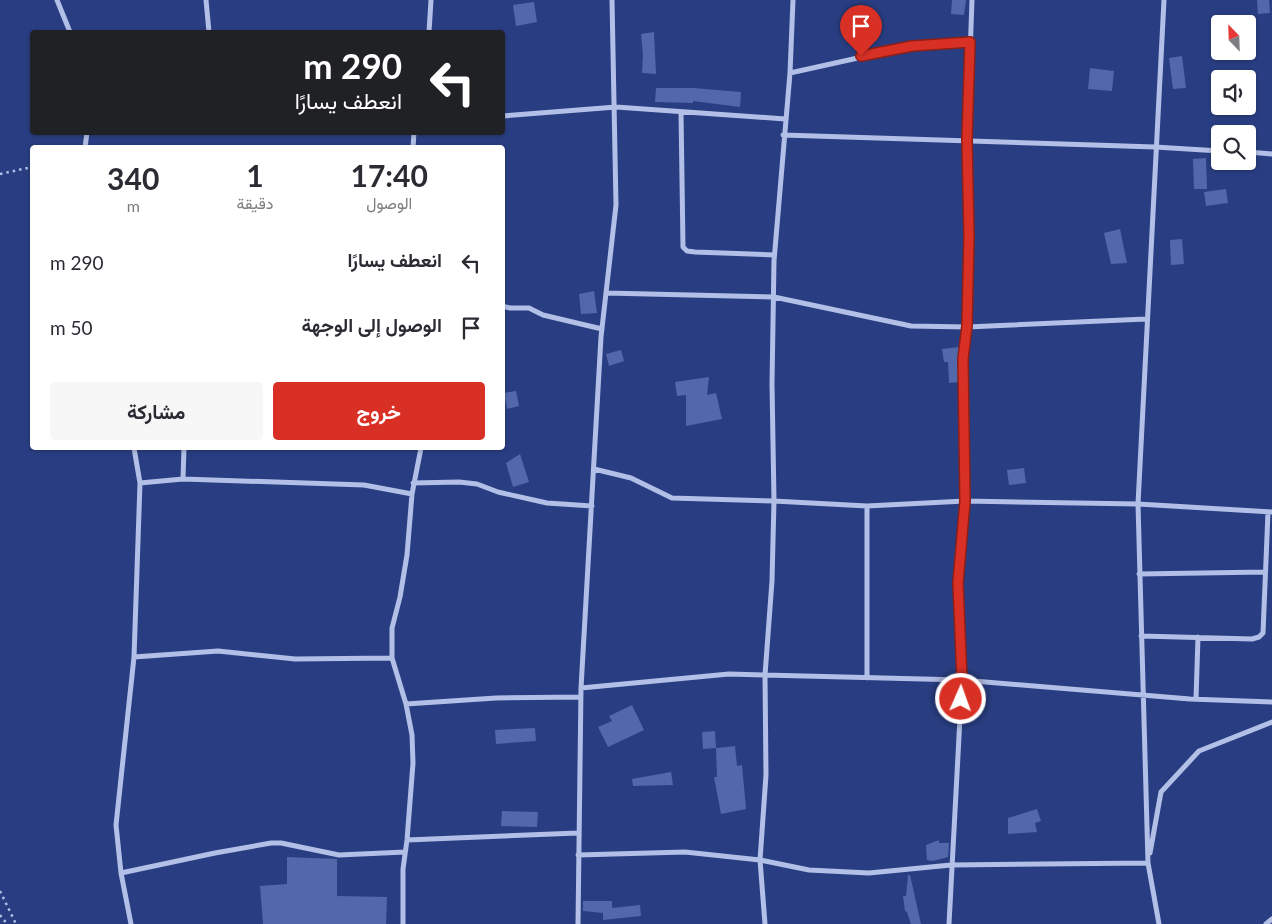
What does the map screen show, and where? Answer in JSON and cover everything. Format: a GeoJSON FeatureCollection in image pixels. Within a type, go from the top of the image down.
{"type":"FeatureCollection","features":[{"type":"Feature","properties":{"kind":"street"},"geometry":{"type":"LineString","coordinates":[[57,0],[69,30]]}},
{"type":"Feature","properties":{"kind":"street"},"geometry":{"type":"LineString","coordinates":[[206,0],[209,30]]}},
{"type":"Feature","properties":{"kind":"street"},"geometry":{"type":"LineString","coordinates":[[429,30],[431,0]]}},
{"type":"Feature","properties":{"kind":"street"},"geometry":{"type":"LineString","coordinates":[[578,924],[581,688],[602,330],[616,205],[616,106],[612,0]]}},
{"type":"Feature","properties":{"kind":"street"},"geometry":{"type":"LineString","coordinates":[[765,924],[760,860],[766,775],[764,675],[772,580],[774,501],[772,384],[774,255],[790,73],[793,0]]}},
{"type":"Feature","properties":{"kind":"street"},"geometry":{"type":"LineString","coordinates":[[949,924],[962,680],[958,583],[965,501],[963,359],[967,326],[969,235],[967,140],[972,0]]}},
{"type":"Feature","properties":{"kind":"street"},"geometry":{"type":"LineString","coordinates":[[1159,924],[1148,863],[1138,504],[1146,319],[1164,0]]}},
{"type":"Feature","properties":{"kind":"street"},"geometry":{"type":"LineString","coordinates":[[790,73],[912,46],[970,42]]}},
{"type":"Feature","properties":{"kind":"street"},"geometry":{"type":"LineString","coordinates":[[505,116],[616,106],[785,119]]}},
{"type":"Feature","properties":{"kind":"street"},"geometry":{"type":"LineString","coordinates":[[681,112],[683,247],[695,252],[774,255]]}},
{"type":"Feature","properties":{"kind":"street"},"geometry":{"type":"LineString","coordinates":[[783,136],[967,140],[1211,150]]}},
{"type":"Feature","properties":{"kind":"street"},"geometry":{"type":"LineString","coordinates":[[1256,153],[1272,154]]}},
{"type":"Feature","properties":{"kind":"street"},"geometry":{"type":"LineString","coordinates":[[606,293],[774,297],[900,325],[967,326],[1146,319]]}},
{"type":"Feature","properties":{"kind":"street"},"geometry":{"type":"LineString","coordinates":[[505,307],[529,308],[543,314],[602,330]]}},
{"type":"Feature","properties":{"kind":"street"},"geometry":{"type":"LineString","coordinates":[[131,924],[121,873],[116,824],[134,657],[140,483],[134,450]]}},
{"type":"Feature","properties":{"kind":"street"},"geometry":{"type":"LineString","coordinates":[[183,479],[184,450]]}},
{"type":"Feature","properties":{"kind":"street"},"geometry":{"type":"LineString","coordinates":[[403,924],[403,869],[413,762],[412,736],[406,704],[392,658],[392,628],[400,597],[407,555],[413,483],[421,450]]}},
{"type":"Feature","properties":{"kind":"street"},"geometry":{"type":"LineString","coordinates":[[594,469],[631,478],[672,498],[867,506],[965,501],[1138,504],[1270,512],[1263,633],[1259,637],[1252,639],[1141,636]]}},
{"type":"Feature","properties":{"kind":"street"},"geometry":{"type":"LineString","coordinates":[[140,483],[183,479],[364,485],[412,494]]}},
{"type":"Feature","properties":{"kind":"street"},"geometry":{"type":"LineString","coordinates":[[413,483],[459,482],[477,484],[498,492],[547,503],[592,506]]}},
{"type":"Feature","properties":{"kind":"street"},"geometry":{"type":"LineString","coordinates":[[867,506],[867,678]]}},
{"type":"Feature","properties":{"kind":"street"},"geometry":{"type":"LineString","coordinates":[[1139,574],[1266,572]]}},
{"type":"Feature","properties":{"kind":"street"},"geometry":{"type":"LineString","coordinates":[[1265,596],[1272,596]]}},
{"type":"Feature","properties":{"kind":"street"},"geometry":{"type":"LineString","coordinates":[[1196,699],[1198,637]]}},
{"type":"Feature","properties":{"kind":"street"},"geometry":{"type":"LineString","coordinates":[[134,657],[218,651],[295,659],[392,658]]}},
{"type":"Feature","properties":{"kind":"street"},"geometry":{"type":"LineString","coordinates":[[581,688],[729,674],[962,680],[1196,699],[1272,702]]}},
{"type":"Feature","properties":{"kind":"street"},"geometry":{"type":"LineString","coordinates":[[406,704],[496,698],[581,697]]}},
{"type":"Feature","properties":{"kind":"street"},"geometry":{"type":"LineString","coordinates":[[1148,863],[1161,792],[1199,752],[1272,722]]}},
{"type":"Feature","properties":{"kind":"street"},"geometry":{"type":"LineString","coordinates":[[407,840],[578,833]]}},
{"type":"Feature","properties":{"kind":"street"},"geometry":{"type":"LineString","coordinates":[[121,873],[271,843],[281,843],[339,855],[405,852]]}},
{"type":"Feature","properties":{"kind":"street"},"geometry":{"type":"LineString","coordinates":[[578,855],[685,852],[760,860],[809,870],[869,873],[951,865],[1148,863]]}},
{"type":"Feature","properties":{"kind":"street"},"geometry":{"type":"LineString","coordinates":[[1266,924],[1272,918]]}},
{"type":"Feature","properties":{"kind":"path"},"geometry":{"type":"LineString","coordinates":[[0,174],[30,166]]}},
{"type":"Feature","properties":{"kind":"path"},"geometry":{"type":"LineString","coordinates":[[0,891],[16,924]]}},
{"type":"Feature","properties":{"kind":"path"},"geometry":{"type":"LineString","coordinates":[[0,915],[7,924]]}},
{"type":"Feature","properties":{"kind":"building"},"geometry":{"type":"Polygon","coordinates":[[[952,0],[966,0],[964,15],[951,14],[952,0]]]}},
{"type":"Feature","properties":{"kind":"building"},"geometry":{"type":"Polygon","coordinates":[[[1257,0],[1269,0],[1270,13],[1258,14],[1257,0]]]}},
{"type":"Feature","properties":{"kind":"building"},"geometry":{"type":"Polygon","coordinates":[[[534,2],[537,22],[516,26],[513,5],[534,2]]]}},
{"type":"Feature","properties":{"kind":"building"},"geometry":{"type":"Polygon","coordinates":[[[654,32],[656,74],[642,73],[641,34],[654,32]]]}},
{"type":"Feature","properties":{"kind":"building"},"geometry":{"type":"Polygon","coordinates":[[[1182,56],[1186,88],[1173,89],[1169,58],[1182,56]]]}},
{"type":"Feature","properties":{"kind":"building"},"geometry":{"type":"Polygon","coordinates":[[[1090,68],[1114,71],[1112,91],[1088,89],[1090,68]]]}},
{"type":"Feature","properties":{"kind":"building"},"geometry":{"type":"Polygon","coordinates":[[[656,88],[693,88],[741,92],[740,107],[693,101],[693,103],[655,102],[656,88]]]}},
{"type":"Feature","properties":{"kind":"building"},"geometry":{"type":"Polygon","coordinates":[[[1206,158],[1207,189],[1194,189],[1193,159],[1206,158]]]}},
{"type":"Feature","properties":{"kind":"building"},"geometry":{"type":"Polygon","coordinates":[[[1226,189],[1228,203],[1206,206],[1204,192],[1226,189]]]}},
{"type":"Feature","properties":{"kind":"building"},"geometry":{"type":"Polygon","coordinates":[[[1120,229],[1127,263],[1111,264],[1104,233],[1120,229]]]}},
{"type":"Feature","properties":{"kind":"building"},"geometry":{"type":"Polygon","coordinates":[[[1182,239],[1184,264],[1171,265],[1170,240],[1182,239]]]}},
{"type":"Feature","properties":{"kind":"building"},"geometry":{"type":"Polygon","coordinates":[[[594,291],[597,313],[581,314],[579,294],[594,291]]]}},
{"type":"Feature","properties":{"kind":"building"},"geometry":{"type":"Polygon","coordinates":[[[959,347],[959,382],[949,383],[948,362],[944,362],[942,349],[959,347]]]}},
{"type":"Feature","properties":{"kind":"building"},"geometry":{"type":"Polygon","coordinates":[[[621,350],[624,361],[609,366],[606,354],[621,350]]]}},
{"type":"Feature","properties":{"kind":"building"},"geometry":{"type":"Polygon","coordinates":[[[709,377],[707,395],[716,393],[722,419],[686,426],[686,395],[677,396],[675,382],[709,377]]]}},
{"type":"Feature","properties":{"kind":"building"},"geometry":{"type":"Polygon","coordinates":[[[516,391],[519,406],[507,409],[505,393],[516,391]]]}},
{"type":"Feature","properties":{"kind":"building"},"geometry":{"type":"Polygon","coordinates":[[[520,454],[529,482],[513,487],[506,463],[520,454]]]}},
{"type":"Feature","properties":{"kind":"building"},"geometry":{"type":"Polygon","coordinates":[[[1024,468],[1026,483],[1009,485],[1007,470],[1024,468]]]}},
{"type":"Feature","properties":{"kind":"building"},"geometry":{"type":"Polygon","coordinates":[[[632,705],[644,730],[608,747],[598,727],[612,721],[609,716],[632,705]]]}},
{"type":"Feature","properties":{"kind":"building"},"geometry":{"type":"Polygon","coordinates":[[[535,728],[536,741],[496,744],[495,730],[535,728]]]}},
{"type":"Feature","properties":{"kind":"building"},"geometry":{"type":"Polygon","coordinates":[[[715,731],[716,748],[703,749],[702,732],[715,731]]]}},
{"type":"Feature","properties":{"kind":"building"},"geometry":{"type":"Polygon","coordinates":[[[735,746],[737,766],[742,765],[746,809],[721,814],[714,777],[717,777],[716,748],[735,746]]]}},
{"type":"Feature","properties":{"kind":"building"},"geometry":{"type":"Polygon","coordinates":[[[671,772],[673,785],[633,786],[632,779],[671,772]]]}},
{"type":"Feature","properties":{"kind":"building"},"geometry":{"type":"Polygon","coordinates":[[[1037,809],[1041,821],[1035,823],[1037,832],[1008,834],[1008,818],[1037,809]]]}},
{"type":"Feature","properties":{"kind":"building"},"geometry":{"type":"Polygon","coordinates":[[[502,811],[538,812],[537,827],[501,826],[502,811]]]}},
{"type":"Feature","properties":{"kind":"building"},"geometry":{"type":"Polygon","coordinates":[[[939,840],[939,843],[949,843],[948,857],[933,861],[927,860],[926,845],[939,840]]]}},
{"type":"Feature","properties":{"kind":"building"},"geometry":{"type":"Polygon","coordinates":[[[287,857],[337,859],[337,896],[387,897],[386,924],[263,924],[260,886],[287,884],[287,857]]]}},
{"type":"Feature","properties":{"kind":"building"},"geometry":{"type":"Polygon","coordinates":[[[908,875],[910,875],[921,924],[911,924],[905,911],[903,896],[906,896],[908,875]]]}},
{"type":"Feature","properties":{"kind":"building"},"geometry":{"type":"Polygon","coordinates":[[[583,901],[612,901],[612,908],[640,905],[641,916],[603,920],[603,913],[583,911],[583,901]]]}},
{"type":"Feature","properties":{"kind":"route"},"geometry":{"type":"LineString","coordinates":[[861,56],[912,46],[970,42],[967,140],[969,235],[967,326],[963,359],[965,501],[958,583],[961,699]]}}]}
